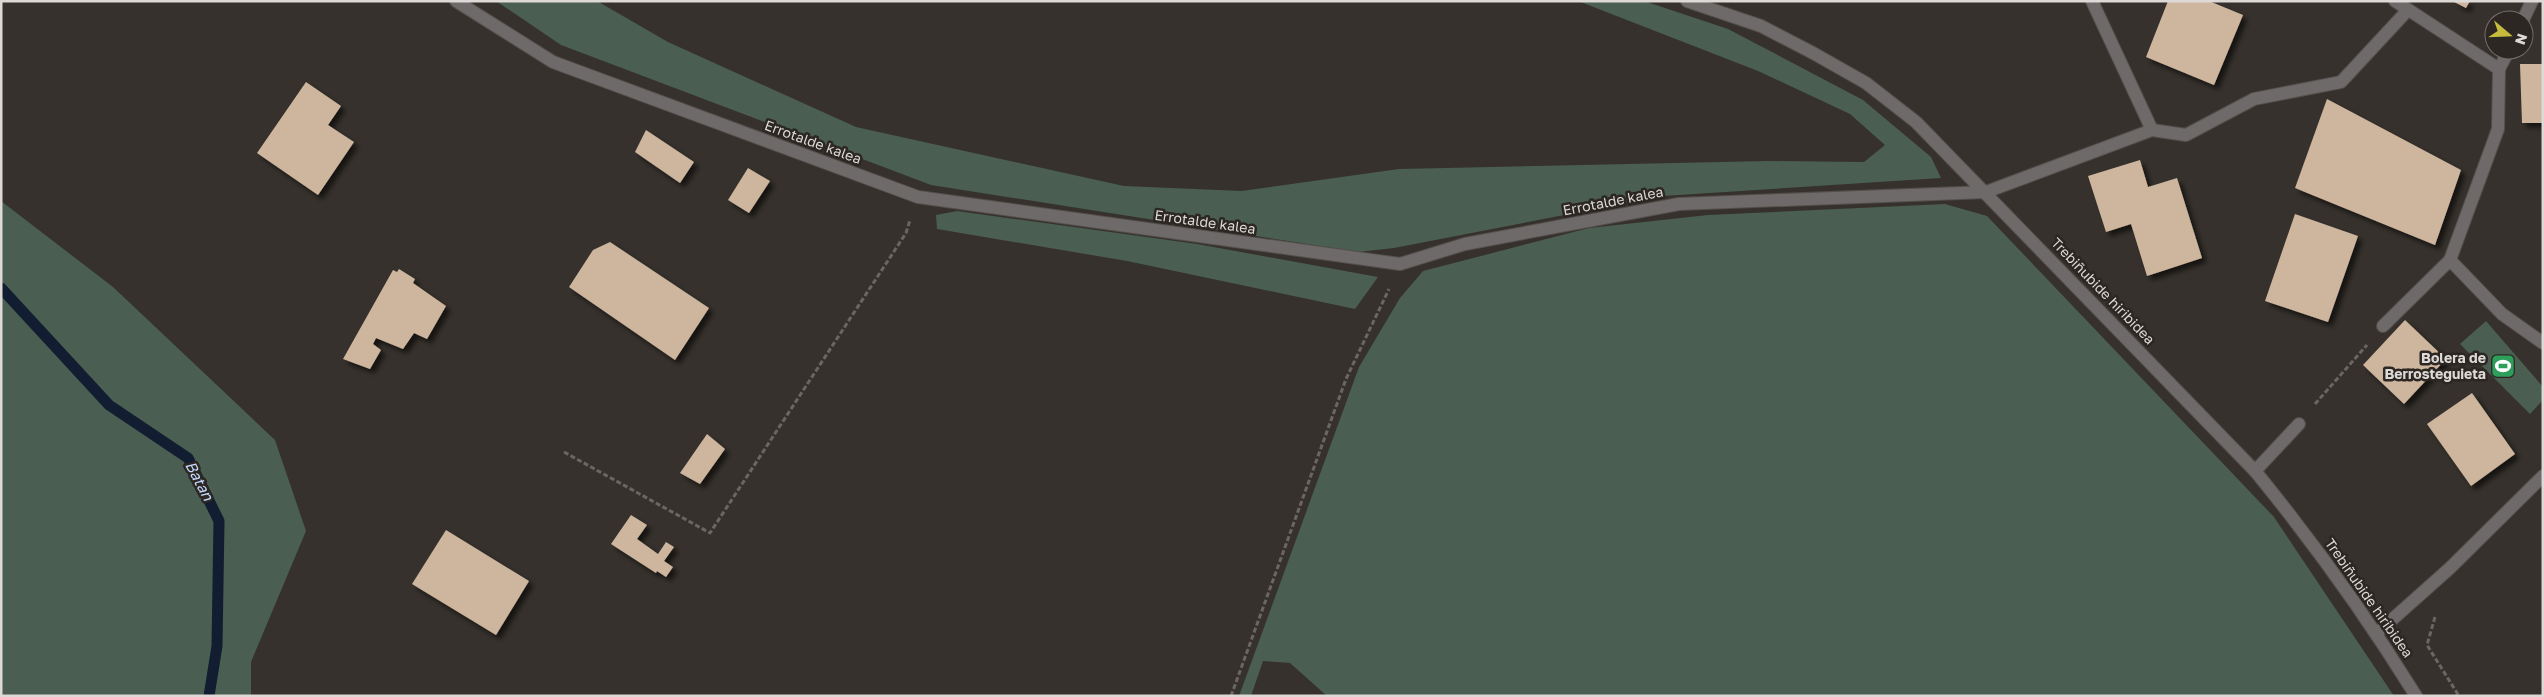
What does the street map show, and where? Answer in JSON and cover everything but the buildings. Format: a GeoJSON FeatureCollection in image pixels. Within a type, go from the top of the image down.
{"type":"FeatureCollection","features":[{"type":"Feature","properties":{"kind":"street","name":"Errotalde kalea"},"geometry":{"type":"LineString","coordinates":[[456,1],[553,62],[918,197],[1400,264],[1465,244],[1678,204],[1986,192],[2152,130]]}},
{"type":"Feature","properties":{"kind":"street","name":"Trebiñubide hiribidea"},"geometry":{"type":"LineString","coordinates":[[1687,1],[1761,26],[1866,83],[1916,122],[2255,471],[2294,518],[2377,632],[2416,696]]}},
{"type":"Feature","properties":{"kind":"street"},"geometry":{"type":"LineString","coordinates":[[2092,1],[2152,130],[2186,135],[2254,98],[2341,82],[2406,11]]}},
{"type":"Feature","properties":{"kind":"street"},"geometry":{"type":"LineString","coordinates":[[2395,1],[2406,11],[2499,69]]}},
{"type":"Feature","properties":{"kind":"street"},"geometry":{"type":"LineString","coordinates":[[2383,326],[2450,260],[2498,129],[2499,69],[2504,60]]}},
{"type":"Feature","properties":{"kind":"street"},"geometry":{"type":"LineString","coordinates":[[2450,260],[2502,314],[2543,343]]}},
{"type":"Feature","properties":{"kind":"street"},"geometry":{"type":"LineString","coordinates":[[2255,471],[2298,424]]}},
{"type":"Feature","properties":{"kind":"street"},"geometry":{"type":"LineString","coordinates":[[2377,632],[2450,568],[2543,476]]}},
{"type":"Feature","properties":{"kind":"path"},"geometry":{"type":"LineString","coordinates":[[564,452],[710,533],[906,233],[918,197]]}},
{"type":"Feature","properties":{"kind":"path"},"geometry":{"type":"LineString","coordinates":[[1231,696],[1346,380],[1400,264]]}},
{"type":"Feature","properties":{"kind":"path"},"geometry":{"type":"LineString","coordinates":[[2298,424],[2383,326]]}},
{"type":"Feature","properties":{"kind":"path"},"geometry":{"type":"LineString","coordinates":[[2436,616],[2427,645],[2458,696]]}},
{"type":"Feature","properties":{"kind":"green space"},"geometry":{"type":"Polygon","coordinates":[[[496,1],[597,1],[668,42],[856,127],[1124,186],[1242,191],[1399,169],[1767,161],[1864,162],[1885,145],[1850,114],[1758,71],[1578,1],[1644,1],[1728,29],[1863,100],[1931,157],[1941,178],[1663,196],[1394,248],[1358,252],[931,185],[561,45],[496,1]]]}},
{"type":"Feature","properties":{"kind":"green space"},"geometry":{"type":"Polygon","coordinates":[[[1,201],[113,287],[275,440],[306,531],[251,662],[251,696],[1,696],[1,201]]]}},
{"type":"Feature","properties":{"kind":"green space"},"geometry":{"type":"Polygon","coordinates":[[[1945,204],[1987,216],[2274,517],[2394,696],[1327,696],[1290,663],[1263,661],[1251,696],[1239,696],[1359,367],[1400,298],[1423,271],[1589,228],[1708,215],[1945,204]]]}},
{"type":"Feature","properties":{"kind":"green space"},"geometry":{"type":"Polygon","coordinates":[[[957,211],[1197,244],[1378,277],[1355,309],[1127,261],[937,229],[936,215],[957,211]]]}},
{"type":"Feature","properties":{"kind":"green space","name":"Bolera de Berrosteguieta"},"geometry":{"type":"Polygon","coordinates":[[[2486,321],[2543,387],[2543,400],[2530,414],[2460,344],[2486,321]]]}},
{"type":"Feature","properties":{"kind":"waterway","name":"Batan"},"geometry":{"type":"LineString","coordinates":[[1,288],[109,405],[188,458],[219,521],[217,646],[209,696]]}},
{"type":"Feature","properties":{"kind":"place","name":"Bolera de Berrosteguieta"},"geometry":{"type":"Point","coordinates":[2503,366]}}]}
